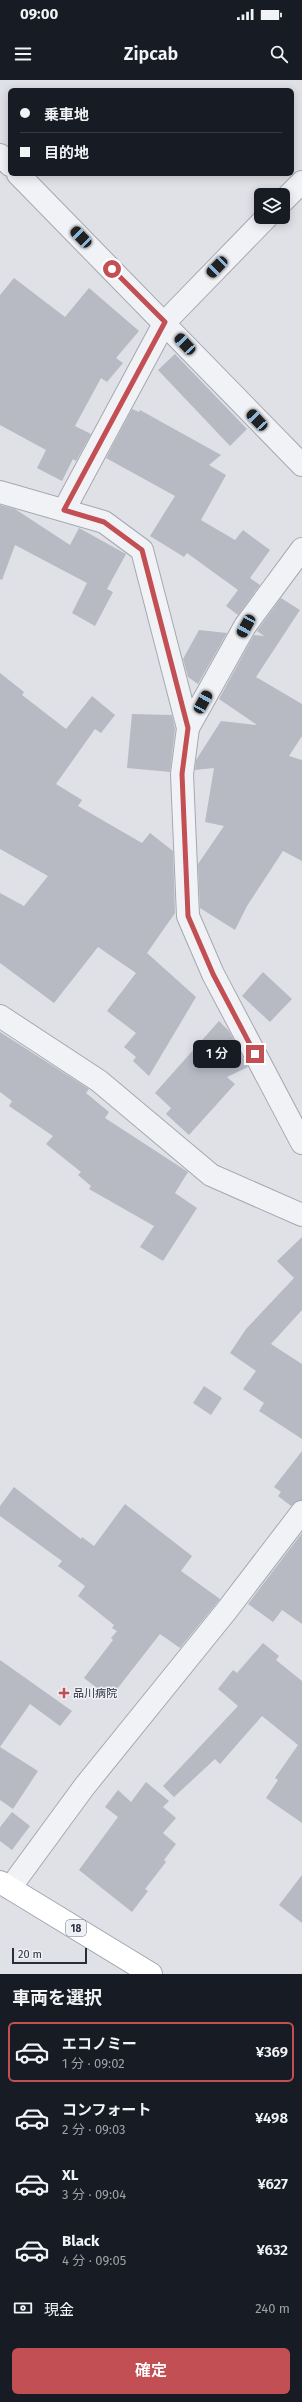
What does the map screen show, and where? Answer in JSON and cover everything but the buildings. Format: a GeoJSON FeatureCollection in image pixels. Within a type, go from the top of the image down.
{"type":"FeatureCollection","features":[{"type":"Feature","properties":{"kind":"main road","name":"18"},"geometry":{"type":"LineString","coordinates":[[5,1885],[151,1974]]}},
{"type":"Feature","properties":{"kind":"street"},"geometry":{"type":"LineString","coordinates":[[0,155],[8,164]]}},
{"type":"Feature","properties":{"kind":"street"},"geometry":{"type":"LineString","coordinates":[[20,176],[165,322],[302,465]]}},
{"type":"Feature","properties":{"kind":"street"},"geometry":{"type":"LineString","coordinates":[[290,194],[302,182]]}},
{"type":"Feature","properties":{"kind":"street"},"geometry":{"type":"LineString","coordinates":[[64,510],[165,322],[260,224]]}},
{"type":"Feature","properties":{"kind":"street"},"geometry":{"type":"LineString","coordinates":[[0,492],[104,522],[142,550],[188,728],[182,774],[188,916],[213,974],[302,1143]]}},
{"type":"Feature","properties":{"kind":"street"},"geometry":{"type":"LineString","coordinates":[[188,728],[246,626],[302,549]]}},
{"type":"Feature","properties":{"kind":"street"},"geometry":{"type":"LineString","coordinates":[[0,1016],[99,1081],[210,1175],[302,1215]]}},
{"type":"Feature","properties":{"kind":"street"},"geometry":{"type":"LineString","coordinates":[[5,1885],[228,1610],[302,1512]]}},
{"type":"Feature","properties":{"kind":"place","name":"品川病院"},"geometry":{"type":"Point","coordinates":[64,1693]}},
{"type":"Feature","properties":{"kind":"route"},"geometry":{"type":"LineString","coordinates":[[112,269],[165,322],[64,510],[104,522],[142,550],[153,586],[188,728],[182,774],[188,916],[213,974],[255,1054]]}}]}
